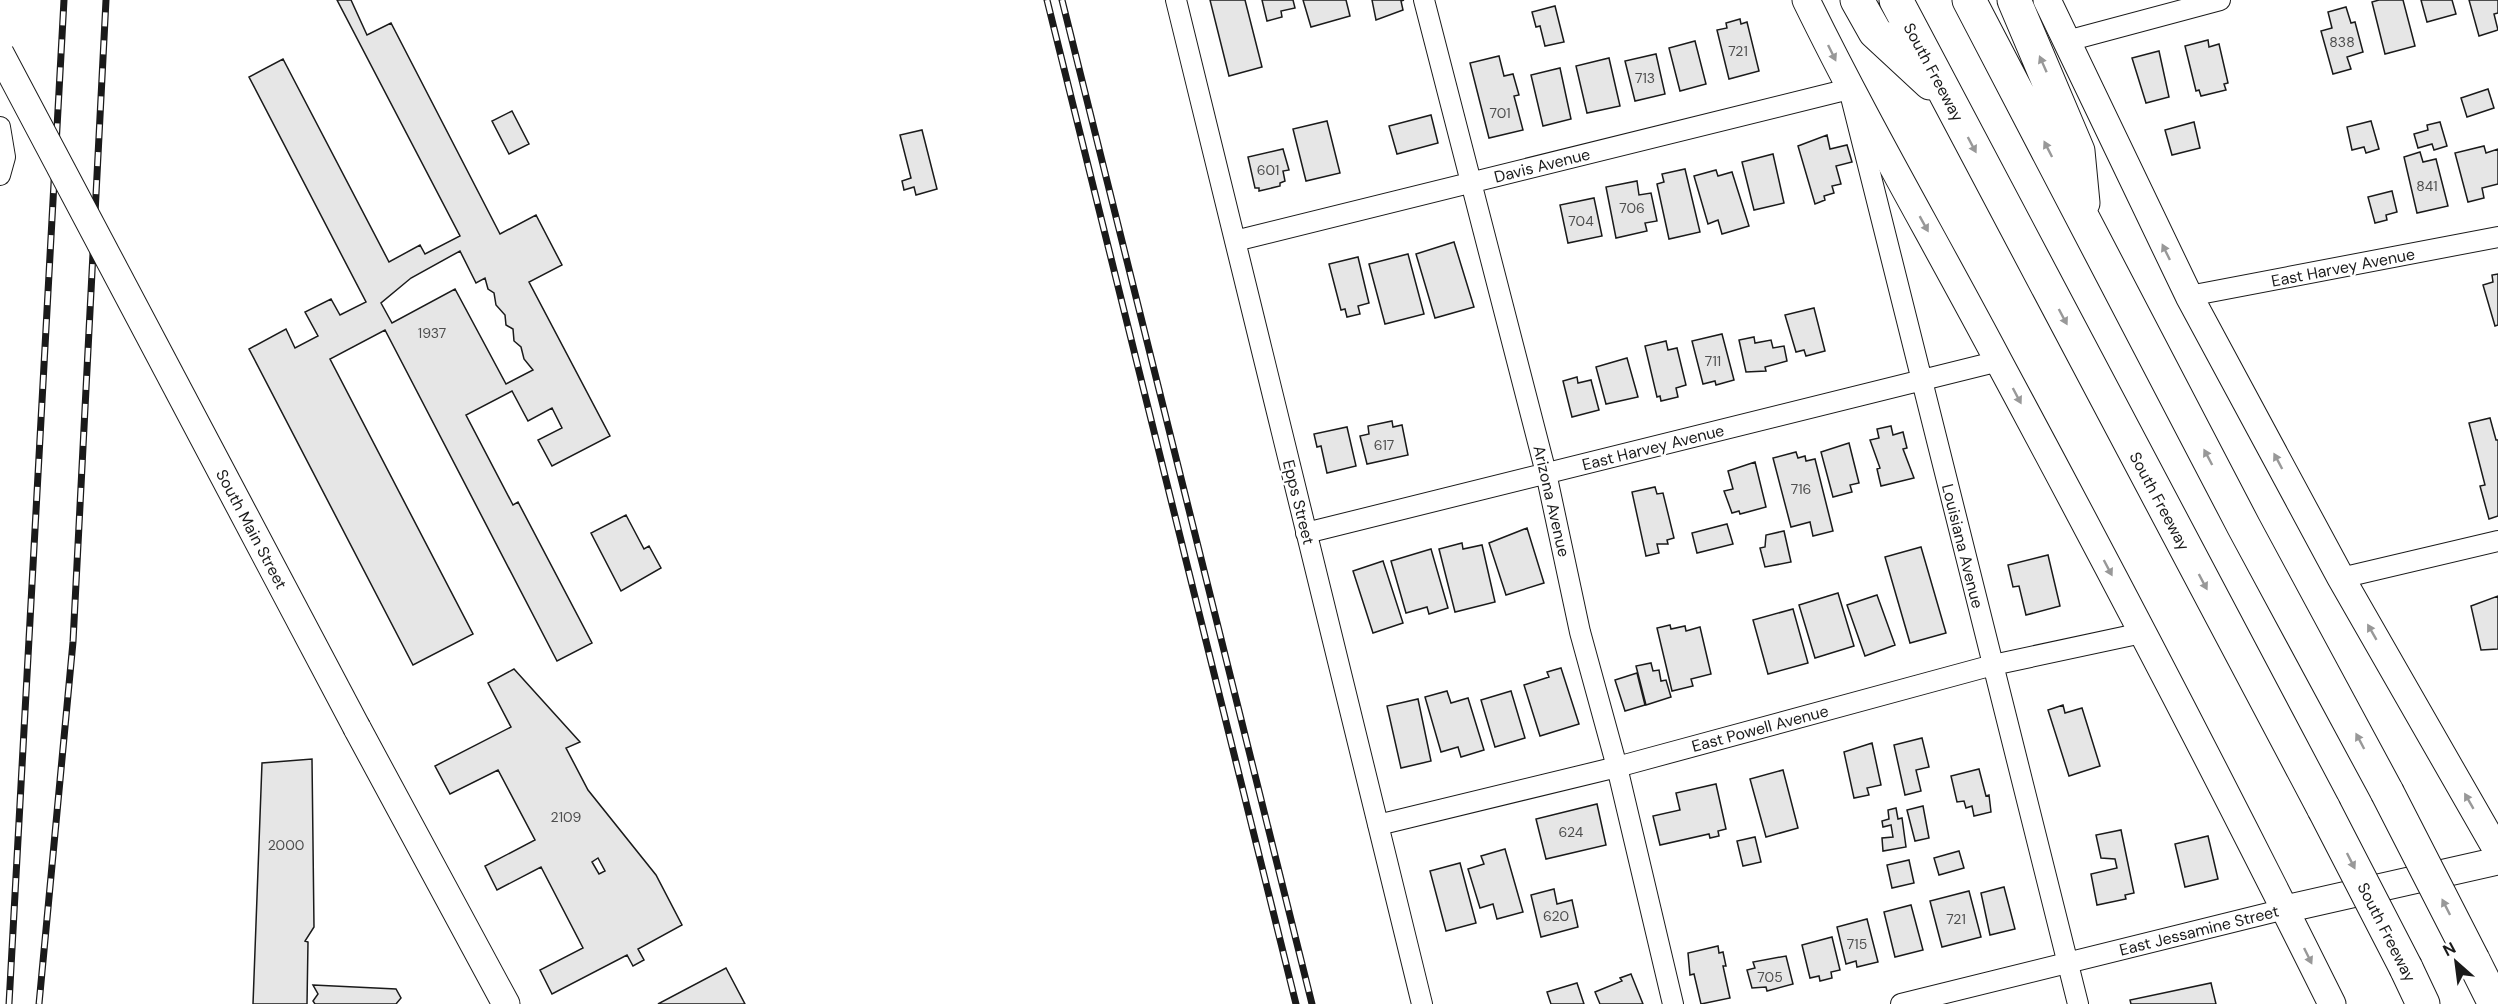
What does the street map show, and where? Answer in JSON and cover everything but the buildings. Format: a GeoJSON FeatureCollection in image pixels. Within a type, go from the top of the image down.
{"type":"FeatureCollection","features":[{"type":"Feature","properties":{"kind":"highway"},"geometry":{"type":"LineString","coordinates":[[1857,0],[1875,32],[1948,100]]}},
{"type":"Feature","properties":{"kind":"highway","name":"South Freeway"},"geometry":{"type":"LineString","coordinates":[[1896,0],[2324,809],[2423,1004]]}},
{"type":"Feature","properties":{"kind":"highway"},"geometry":{"type":"LineString","coordinates":[[1969,0],[2244,527],[2388,792],[2495,1004]]}},
{"type":"Feature","properties":{"kind":"highway"},"geometry":{"type":"LineString","coordinates":[[2014,0],[2078,151],[2084,220]]}},
{"type":"Feature","properties":{"kind":"highway"},"geometry":{"type":"LineString","coordinates":[[2473,960],[2498,997]]}},
{"type":"Feature","properties":{"kind":"main road"},"geometry":{"type":"LineString","coordinates":[[1806,0],[1849,89],[1999,361],[2142,633],[2332,1004]]}},
{"type":"Feature","properties":{"kind":"main road"},"geometry":{"type":"LineString","coordinates":[[2047,0],[2189,296],[2342,578],[2498,852]]}},
{"type":"Feature","properties":{"kind":"main road","name":"South Main Street"},"geometry":{"type":"LineString","coordinates":[[0,53],[357,728],[506,1004]]}},
{"type":"Feature","properties":{"kind":"main road","name":"East Jessamine Street"},"geometry":{"type":"LineString","coordinates":[[2284,909],[2498,861]]}},
{"type":"Feature","properties":{"kind":"street","name":"Epps Street"},"geometry":{"type":"LineString","coordinates":[[1176,0],[1422,1004]]}},
{"type":"Feature","properties":{"kind":"street","name":"Arizona Avenue"},"geometry":{"type":"LineString","coordinates":[[1424,0],[1546,473],[1580,632],[1617,767],[1674,1004]]}},
{"type":"Feature","properties":{"kind":"street"},"geometry":{"type":"LineString","coordinates":[[2067,41],[2220,0]]}},
{"type":"Feature","properties":{"kind":"street","name":"Davis Avenue"},"geometry":{"type":"LineString","coordinates":[[1235,241],[1849,89]]}},
{"type":"Feature","properties":{"kind":"street","name":"Louisiana Avenue"},"geometry":{"type":"LineString","coordinates":[[1849,89],[2078,1004]]}},
{"type":"Feature","properties":{"kind":"street"},"geometry":{"type":"LineString","coordinates":[[0,127],[4,157],[0,175]]}},
{"type":"Feature","properties":{"kind":"street","name":"East Harvey Avenue"},"geometry":{"type":"LineString","coordinates":[[2189,296],[2498,237]]}},
{"type":"Feature","properties":{"kind":"street","name":"East Harvey Avenue"},"geometry":{"type":"LineString","coordinates":[[1306,533],[1999,361]]}},
{"type":"Feature","properties":{"kind":"street"},"geometry":{"type":"LineString","coordinates":[[2342,578],[2498,542]]}},
{"type":"Feature","properties":{"kind":"street","name":"East Powell Avenue"},"geometry":{"type":"LineString","coordinates":[[1378,825],[1617,767],[1993,665],[2142,633]]}},
{"type":"Feature","properties":{"kind":"street","name":"East Jessamine Street"},"geometry":{"type":"LineString","coordinates":[[1901,1004],[2284,909]]}},
{"type":"Feature","properties":{"kind":"railway"},"geometry":{"type":"LineString","coordinates":[[9,1004],[64,0]]}},
{"type":"Feature","properties":{"kind":"railway"},"geometry":{"type":"LineString","coordinates":[[39,1004],[73,642],[106,0]]}},
{"type":"Feature","properties":{"kind":"railway"},"geometry":{"type":"LineString","coordinates":[[1047,0],[1296,1004]]}},
{"type":"Feature","properties":{"kind":"railway"},"geometry":{"type":"LineString","coordinates":[[1062,0],[1312,1004]]}}]}
